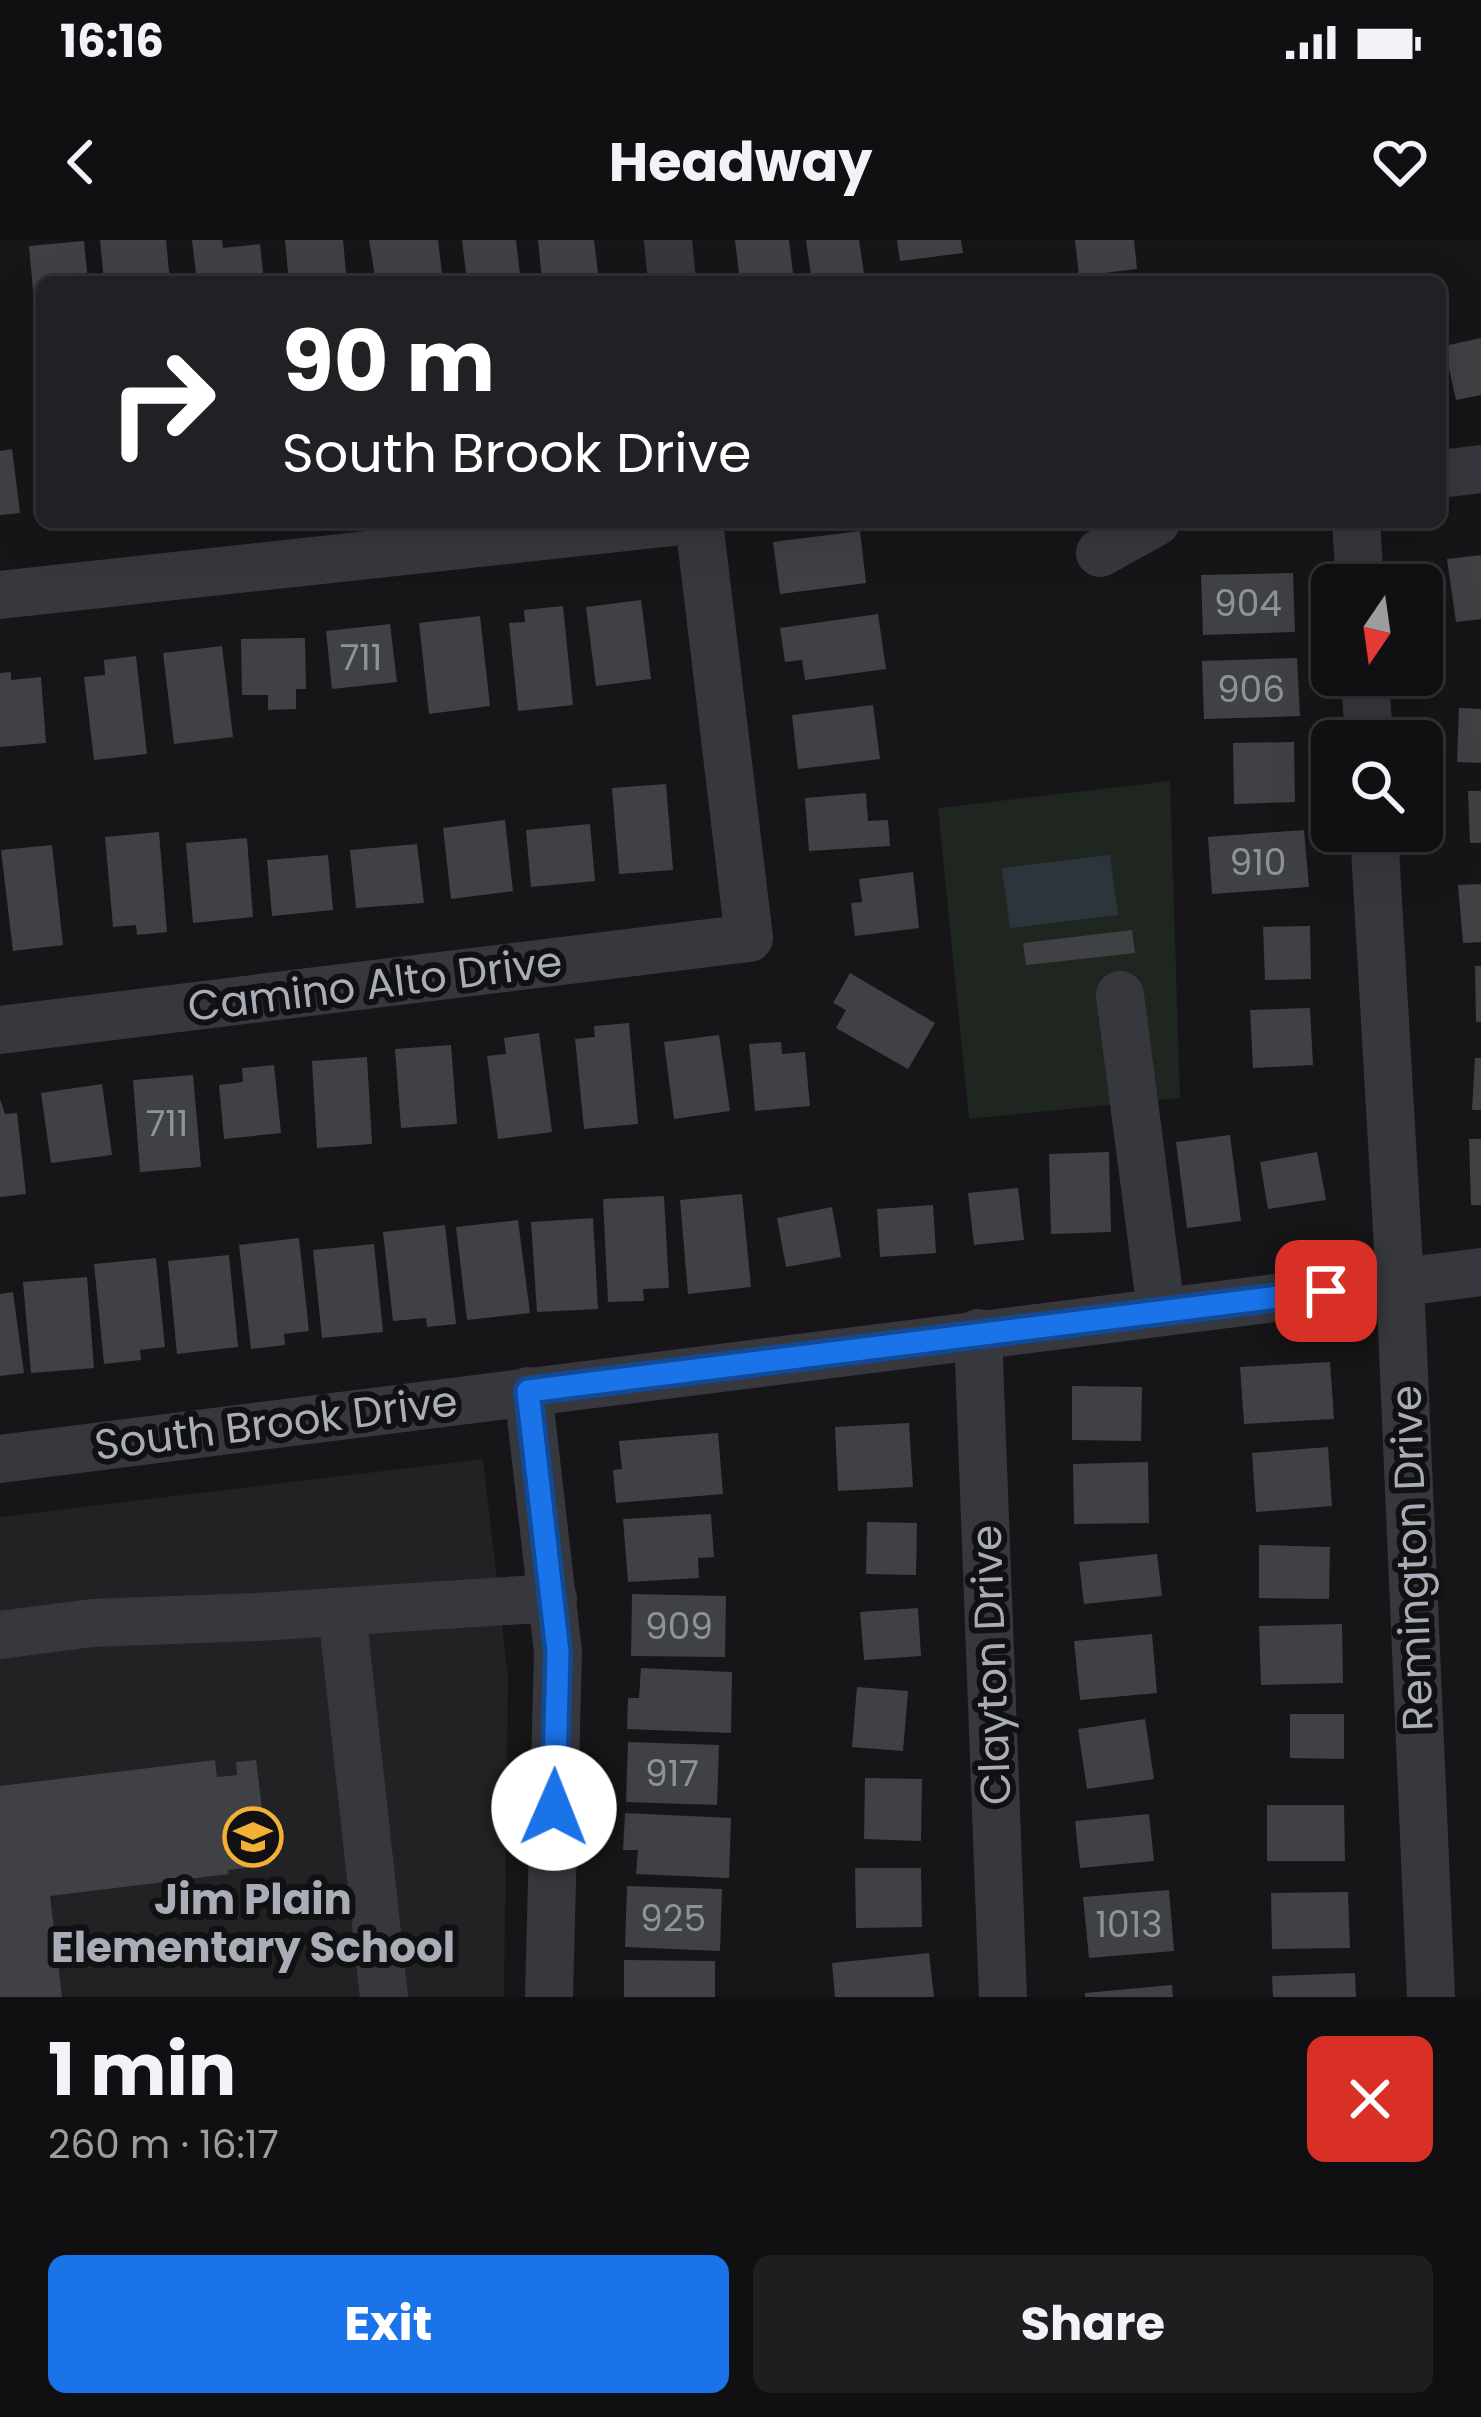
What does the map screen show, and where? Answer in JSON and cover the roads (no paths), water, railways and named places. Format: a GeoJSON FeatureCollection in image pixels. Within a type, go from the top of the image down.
{"type":"FeatureCollection","features":[{"type":"Feature","properties":{"kind":"street"},"geometry":{"type":"LineString","coordinates":[[668,240],[671,276]]}},
{"type":"Feature","properties":{"kind":"street"},"geometry":{"type":"LineString","coordinates":[[1446,474],[1481,469]]}},
{"type":"Feature","properties":{"kind":"street"},"geometry":{"type":"LineString","coordinates":[[0,595],[618,528]]}},
{"type":"Feature","properties":{"kind":"street","name":"Camino Alto Drive"},"geometry":{"type":"LineString","coordinates":[[0,1030],[749,938],[700,528]]}},
{"type":"Feature","properties":{"kind":"street"},"geometry":{"type":"LineString","coordinates":[[1100,553],[1145,528]]}},
{"type":"Feature","properties":{"kind":"street"},"geometry":{"type":"LineString","coordinates":[[1356,528],[1359,564]]}},
{"type":"Feature","properties":{"kind":"street","name":"Remington Drive"},"geometry":{"type":"LineString","coordinates":[[1375,852],[1400,1282],[1431,1997]]}},
{"type":"Feature","properties":{"kind":"street"},"geometry":{"type":"LineString","coordinates":[[1120,995],[1160,1310]]}},
{"type":"Feature","properties":{"kind":"street","name":"South Brook Drive"},"geometry":{"type":"LineString","coordinates":[[0,1459],[1481,1272]]}},
{"type":"Feature","properties":{"kind":"street","name":"Clayton Drive"},"geometry":{"type":"LineString","coordinates":[[978,1333],[1003,1997]]}},
{"type":"Feature","properties":{"kind":"street"},"geometry":{"type":"LineString","coordinates":[[528,1391],[558,1652],[549,1997]]}},
{"type":"Feature","properties":{"kind":"street"},"geometry":{"type":"LineString","coordinates":[[0,1635],[92,1623],[553,1598]]}},
{"type":"Feature","properties":{"kind":"street"},"geometry":{"type":"LineString","coordinates":[[342,1612],[384,1997]]}},
{"type":"Feature","properties":{"kind":"place","name":"Jim Plain Elementary School"},"geometry":{"type":"Point","coordinates":[253,1837]}}]}
